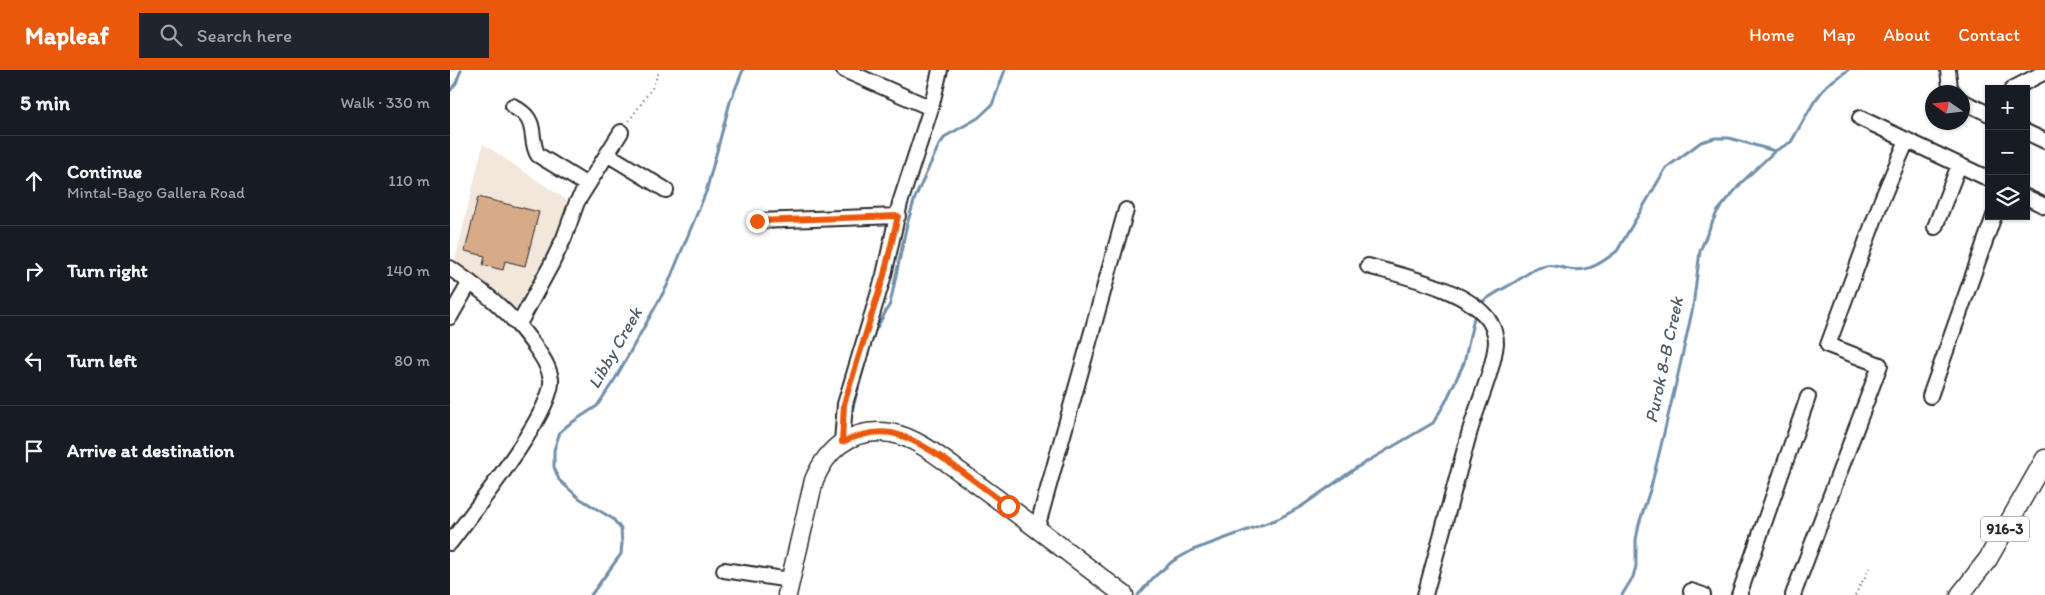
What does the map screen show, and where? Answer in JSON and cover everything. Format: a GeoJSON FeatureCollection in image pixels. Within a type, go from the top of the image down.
{"type":"FeatureCollection","features":[{"type":"Feature","properties":{"kind":"main road"},"geometry":{"type":"LineString","coordinates":[[789,588],[814,480],[821,464],[842,442],[855,436],[877,432],[891,433],[904,437],[947,463],[1037,528],[1124,595]]}},
{"type":"Feature","properties":{"kind":"main road","name":"916-3"},"geometry":{"type":"LineString","coordinates":[[1960,595],[1988,559],[2045,459]]}},
{"type":"Feature","properties":{"kind":"street"},"geometry":{"type":"LineString","coordinates":[[844,70],[931,108]]}},
{"type":"Feature","properties":{"kind":"street"},"geometry":{"type":"LineString","coordinates":[[842,442],[844,404],[884,275],[900,203],[931,108],[940,70]]}},
{"type":"Feature","properties":{"kind":"street"},"geometry":{"type":"LineString","coordinates":[[1948,70],[1950,85]]}},
{"type":"Feature","properties":{"kind":"street"},"geometry":{"type":"LineString","coordinates":[[2020,85],[2045,72]]}},
{"type":"Feature","properties":{"kind":"street"},"geometry":{"type":"LineString","coordinates":[[1975,108],[1985,103]]}},
{"type":"Feature","properties":{"kind":"street"},"geometry":{"type":"LineString","coordinates":[[1970,105],[1985,112]]}},
{"type":"Feature","properties":{"kind":"street"},"geometry":{"type":"LineString","coordinates":[[513,106],[531,122],[534,149],[538,155],[587,185]]}},
{"type":"Feature","properties":{"kind":"street"},"geometry":{"type":"LineString","coordinates":[[1860,118],[1985,177]]}},
{"type":"Feature","properties":{"kind":"street"},"geometry":{"type":"LineString","coordinates":[[519,324],[552,266],[564,238],[572,210],[621,132]]}},
{"type":"Feature","properties":{"kind":"street"},"geometry":{"type":"LineString","coordinates":[[2030,134],[2045,141]]}},
{"type":"Feature","properties":{"kind":"street"},"geometry":{"type":"LineString","coordinates":[[1794,595],[1880,364],[1828,345],[1879,208],[1907,140]]}},
{"type":"Feature","properties":{"kind":"street"},"geometry":{"type":"LineString","coordinates":[[607,154],[666,190]]}},
{"type":"Feature","properties":{"kind":"street"},"geometry":{"type":"LineString","coordinates":[[1935,227],[1959,165]]}},
{"type":"Feature","properties":{"kind":"street"},"geometry":{"type":"LineString","coordinates":[[2030,199],[2045,206]]}},
{"type":"Feature","properties":{"kind":"street"},"geometry":{"type":"LineString","coordinates":[[1037,528],[1126,210]]}},
{"type":"Feature","properties":{"kind":"street"},"geometry":{"type":"LineString","coordinates":[[757,221],[898,216]]}},
{"type":"Feature","properties":{"kind":"street"},"geometry":{"type":"LineString","coordinates":[[1930,396],[1993,220]]}},
{"type":"Feature","properties":{"kind":"street"},"geometry":{"type":"LineString","coordinates":[[1368,266],[1430,284],[1472,303],[1482,311],[1495,332],[1496,343],[1491,364],[1469,433],[1426,595]]}},
{"type":"Feature","properties":{"kind":"street"},"geometry":{"type":"LineString","coordinates":[[450,268],[491,296],[519,324],[547,367],[550,389],[533,424],[513,455],[450,543]]}},
{"type":"Feature","properties":{"kind":"street"},"geometry":{"type":"LineString","coordinates":[[450,317],[470,282]]}},
{"type":"Feature","properties":{"kind":"street"},"geometry":{"type":"LineString","coordinates":[[1739,595],[1808,397]]}},
{"type":"Feature","properties":{"kind":"street"},"geometry":{"type":"LineString","coordinates":[[724,570],[789,588]]}},
{"type":"Feature","properties":{"kind":"path"},"geometry":{"type":"LineString","coordinates":[[621,132],[652,88],[660,70]]}},
{"type":"Feature","properties":{"kind":"path"},"geometry":{"type":"LineString","coordinates":[[1855,595],[1870,568]]}},
{"type":"Feature","properties":{"kind":"shaded area"},"geometry":{"type":"Polygon","coordinates":[[[483,144],[571,203],[561,227],[562,234],[521,313],[454,265],[483,144]]]}},
{"type":"Feature","properties":{"kind":"building"},"geometry":{"type":"Polygon","coordinates":[[[478,197],[539,212],[525,266],[505,261],[503,270],[483,265],[485,256],[465,251],[478,197]]]}},
{"type":"Feature","properties":{"kind":"waterway"},"geometry":{"type":"LineString","coordinates":[[450,91],[456,83],[461,70]]}},
{"type":"Feature","properties":{"kind":"waterway","name":"Libby Creek"},"geometry":{"type":"LineString","coordinates":[[591,595],[621,554],[621,529],[613,519],[579,498],[559,480],[554,467],[554,450],[560,432],[597,406],[615,379],[667,286],[706,192],[730,102],[743,70]]}},
{"type":"Feature","properties":{"kind":"waterway"},"geometry":{"type":"LineString","coordinates":[[869,348],[875,331],[890,304],[907,224],[915,198],[939,145],[946,136],[978,118],[992,105],[1005,70]]}},
{"type":"Feature","properties":{"kind":"waterway","name":"Purok 8-B Creek"},"geometry":{"type":"LineString","coordinates":[[1622,595],[1633,577],[1636,566],[1636,540],[1639,524],[1651,487],[1677,379],[1693,307],[1700,251],[1708,232],[1717,212],[1742,182],[1775,151],[1791,142],[1814,102],[1827,85],[1848,70]]}},
{"type":"Feature","properties":{"kind":"waterway"},"geometry":{"type":"LineString","coordinates":[[1479,304],[1537,268],[1551,265],[1576,270],[1589,268],[1601,263],[1612,255],[1617,251],[1666,168],[1701,142],[1715,138],[1729,138],[1775,151]]}},
{"type":"Feature","properties":{"kind":"waterway"},"geometry":{"type":"LineString","coordinates":[[1138,595],[1154,577],[1173,561],[1193,550],[1278,519],[1302,506],[1356,468],[1433,423],[1464,363],[1475,313]]}},
{"type":"Feature","properties":{"kind":"waterway"},"geometry":{"type":"LineString","coordinates":[[851,415],[866,359]]}},
{"type":"Feature","properties":{"kind":"route"},"geometry":{"type":"LineString","coordinates":[[757,221],[898,216],[872,317],[844,404],[842,442],[855,436],[877,432],[891,433],[904,437],[947,463],[1008,506]]}}]}
